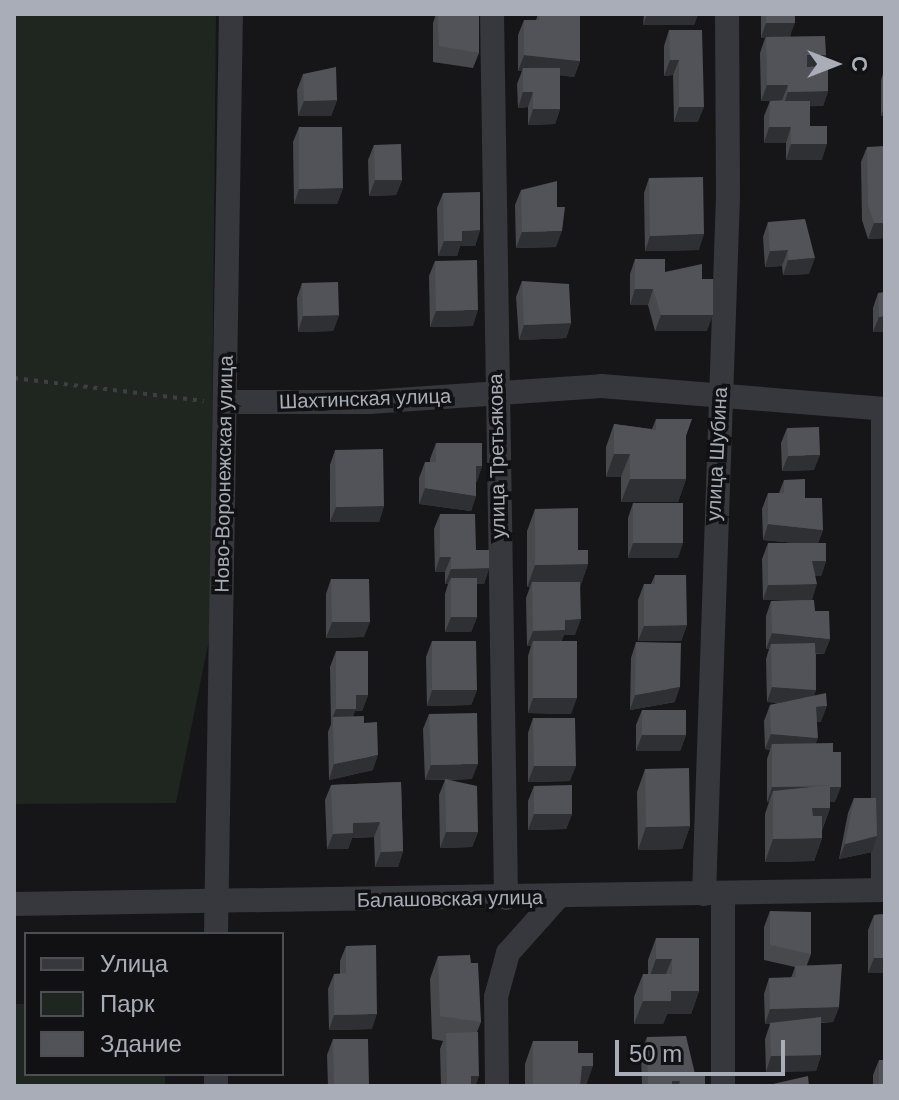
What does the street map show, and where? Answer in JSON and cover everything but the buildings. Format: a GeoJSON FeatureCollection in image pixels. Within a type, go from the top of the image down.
{"type":"FeatureCollection","features":[{"type":"Feature","properties":{"kind":"street","name":"Ново-Воронежская улица"},"geometry":{"type":"LineString","coordinates":[[216,932],[231,14]]}},
{"type":"Feature","properties":{"kind":"street","name":"улица Третьякова"},"geometry":{"type":"LineString","coordinates":[[492,14],[495,395],[506,898]]}},
{"type":"Feature","properties":{"kind":"street","name":"улица Шубина"},"geometry":{"type":"LineString","coordinates":[[723,1086],[713,894],[727,14]]}},
{"type":"Feature","properties":{"kind":"street","name":"Шахтинская улица"},"geometry":{"type":"LineString","coordinates":[[226,402],[495,395],[601,386],[656,396],[721,396],[884,409]]}},
{"type":"Feature","properties":{"kind":"street"},"geometry":{"type":"LineString","coordinates":[[884,409],[884,890]]}},
{"type":"Feature","properties":{"kind":"street","name":"Балашовская улица"},"geometry":{"type":"LineString","coordinates":[[14,904],[884,890]]}},
{"type":"Feature","properties":{"kind":"street"},"geometry":{"type":"LineString","coordinates":[[497,1086],[496,997],[508,953],[558,897]]}},
{"type":"Feature","properties":{"kind":"path"},"geometry":{"type":"LineString","coordinates":[[14,378],[226,402]]}},
{"type":"Feature","properties":{"kind":"green space"},"geometry":{"type":"Polygon","coordinates":[[[14,14],[216,14],[210,635],[176,803],[14,804],[14,14]]]}},
{"type":"Feature","properties":{"kind":"green space"},"geometry":{"type":"Polygon","coordinates":[[[14,1004],[24,1004],[24,1076],[165,1076],[165,1086],[14,1086],[14,1004]]]}}]}
